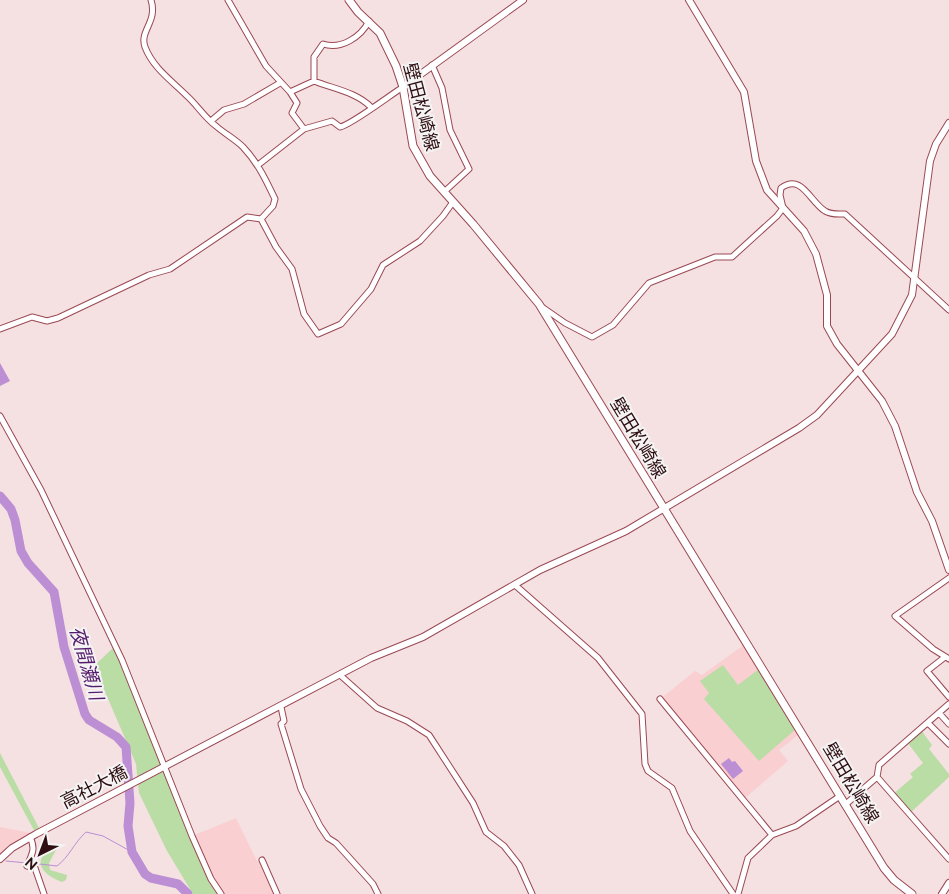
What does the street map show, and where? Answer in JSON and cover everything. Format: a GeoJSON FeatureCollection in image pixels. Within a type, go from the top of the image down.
{"type":"FeatureCollection","features":[{"type":"Feature","properties":{"kind":"main road","name":"壁田松崎線"},"geometry":{"type":"LineString","coordinates":[[349,0],[358,12],[380,33],[403,88],[413,146],[430,176],[539,304],[884,868],[894,880],[912,894]]}},
{"type":"Feature","properties":{"kind":"street"},"geometry":{"type":"LineString","coordinates":[[151,0],[154,16],[146,31],[144,45],[151,59],[170,82],[188,97],[210,121],[242,146],[258,165],[275,199],[273,206],[261,219]]}},
{"type":"Feature","properties":{"kind":"street"},"geometry":{"type":"LineString","coordinates":[[228,0],[266,66],[290,92],[297,103],[292,113],[304,129]]}},
{"type":"Feature","properties":{"kind":"street"},"geometry":{"type":"LineString","coordinates":[[258,165],[304,129],[332,122],[340,127],[348,126],[371,107],[403,88],[523,0]]}},
{"type":"Feature","properties":{"kind":"street"},"geometry":{"type":"LineString","coordinates":[[689,0],[744,92],[756,161],[767,190],[804,231],[816,254],[827,295],[827,326],[837,344],[882,401],[895,426],[917,492],[932,521],[949,570]]}},
{"type":"Feature","properties":{"kind":"street"},"geometry":{"type":"LineString","coordinates":[[314,81],[314,57],[323,44],[338,46],[363,33],[369,21]]}},
{"type":"Feature","properties":{"kind":"street"},"geometry":{"type":"LineString","coordinates":[[432,65],[442,88],[450,130],[469,169],[444,192]]}},
{"type":"Feature","properties":{"kind":"street"},"geometry":{"type":"LineString","coordinates":[[290,92],[314,81],[351,93],[363,99],[371,107]]}},
{"type":"Feature","properties":{"kind":"street"},"geometry":{"type":"LineString","coordinates":[[210,121],[224,110],[244,104],[280,83]]}},
{"type":"Feature","properties":{"kind":"street","name":"高社大橋"},"geometry":{"type":"LineString","coordinates":[[0,859],[12,848],[33,836],[166,768],[371,658],[423,637],[515,584],[565,558],[600,545],[665,510],[817,415],[892,334],[912,295],[930,161],[936,144],[949,123]]}},
{"type":"Feature","properties":{"kind":"street"},"geometry":{"type":"LineString","coordinates":[[539,304],[565,323],[592,337],[613,325],[649,283],[716,257],[732,257],[777,216],[783,208],[780,195],[781,188],[788,183],[796,183],[825,211],[833,214],[845,214],[914,280],[949,310]]}},
{"type":"Feature","properties":{"kind":"street"},"geometry":{"type":"LineString","coordinates":[[261,219],[276,247],[292,269],[304,314],[318,334],[341,324],[371,289],[383,265],[420,241],[443,216],[452,202]]}},
{"type":"Feature","properties":{"kind":"street"},"geometry":{"type":"LineString","coordinates":[[0,329],[32,317],[47,321],[58,318],[149,275],[170,269],[247,217],[261,219]]}},
{"type":"Feature","properties":{"kind":"street"},"geometry":{"type":"LineString","coordinates":[[0,416],[41,490],[80,569],[122,660],[204,862],[221,894]]}},
{"type":"Feature","properties":{"kind":"street"},"geometry":{"type":"LineString","coordinates":[[949,578],[895,616],[947,658],[927,671],[949,697]]}},
{"type":"Feature","properties":{"kind":"street"},"geometry":{"type":"LineString","coordinates":[[515,584],[598,658],[642,714],[645,764],[648,771],[672,788],[690,831],[733,894]]}},
{"type":"Feature","properties":{"kind":"street"},"geometry":{"type":"LineString","coordinates":[[340,675],[377,708],[407,721],[429,735],[473,803],[486,832],[504,846],[519,865],[532,894]]}},
{"type":"Feature","properties":{"kind":"street"},"geometry":{"type":"LineString","coordinates":[[660,699],[772,835]]}},
{"type":"Feature","properties":{"kind":"street"},"geometry":{"type":"LineString","coordinates":[[846,804],[877,777],[879,765],[949,704]]}},
{"type":"Feature","properties":{"kind":"street"},"geometry":{"type":"LineString","coordinates":[[280,707],[284,720],[281,724],[296,776],[320,826],[328,838],[336,843],[373,884],[378,894]]}},
{"type":"Feature","properties":{"kind":"street"},"geometry":{"type":"LineString","coordinates":[[939,713],[949,724]]}},
{"type":"Feature","properties":{"kind":"street"},"geometry":{"type":"LineString","coordinates":[[928,722],[949,744]]}},
{"type":"Feature","properties":{"kind":"street"},"geometry":{"type":"LineString","coordinates":[[877,777],[949,859]]}},
{"type":"Feature","properties":{"kind":"street"},"geometry":{"type":"LineString","coordinates":[[738,894],[748,858],[772,835],[796,826],[840,796]]}},
{"type":"Feature","properties":{"kind":"street"},"geometry":{"type":"LineString","coordinates":[[33,836],[34,846],[27,866],[34,868],[44,894]]}},
{"type":"Feature","properties":{"kind":"street"},"geometry":{"type":"LineString","coordinates":[[262,860],[277,894]]}},
{"type":"Feature","properties":{"kind":"street"},"geometry":{"type":"LineString","coordinates":[[942,894],[949,883]]}},
{"type":"Feature","properties":{"kind":"shaded area"},"geometry":{"type":"Polygon","coordinates":[[[0,363],[10,381],[0,386],[0,363]]]}},
{"type":"Feature","properties":{"kind":"shaded area"},"geometry":{"type":"Polygon","coordinates":[[[748,642],[802,732],[779,750],[788,761],[744,799],[660,699],[695,671],[702,675],[748,642]]]}},
{"type":"Feature","properties":{"kind":"shaded area"},"geometry":{"type":"Polygon","coordinates":[[[729,758],[732,762],[735,761],[743,771],[733,779],[721,764],[729,758]]]}},
{"type":"Feature","properties":{"kind":"shaded area"},"geometry":{"type":"Polygon","coordinates":[[[236,818],[257,861],[262,860],[277,894],[221,894],[192,836],[236,818]]]}},
{"type":"Feature","properties":{"kind":"shaded area"},"geometry":{"type":"Polygon","coordinates":[[[0,827],[36,834],[0,859],[0,827]]]}},
{"type":"Feature","properties":{"kind":"green space"},"geometry":{"type":"Polygon","coordinates":[[[115,646],[192,836],[221,894],[193,894],[167,851],[139,793],[136,764],[94,666],[115,646]]]}},
{"type":"Feature","properties":{"kind":"green space"},"geometry":{"type":"Polygon","coordinates":[[[723,665],[738,685],[759,669],[796,729],[759,761],[704,699],[709,693],[700,681],[723,665]]]}},
{"type":"Feature","properties":{"kind":"green space"},"geometry":{"type":"Polygon","coordinates":[[[921,730],[932,745],[929,749],[949,774],[949,777],[908,815],[892,795],[913,777],[910,774],[923,763],[907,742],[921,730]]]}},
{"type":"Feature","properties":{"kind":"green space"},"geometry":{"type":"Polygon","coordinates":[[[0,753],[39,828],[36,834],[0,767],[0,753]]]}},
{"type":"Feature","properties":{"kind":"green space"},"geometry":{"type":"Polygon","coordinates":[[[48,845],[53,846],[56,850],[49,863],[50,870],[67,875],[66,880],[62,882],[51,877],[42,868],[41,860],[48,845]]]}},
{"type":"Feature","properties":{"kind":"waterway","name":"夜間瀬川"},"geometry":{"type":"LineString","coordinates":[[0,496],[11,509],[21,551],[28,563],[54,592],[64,647],[85,714],[89,720],[117,737],[126,747],[130,803],[128,826],[132,852],[145,874],[151,878],[178,884],[188,894]]}},
{"type":"Feature","properties":{"kind":"waterway"},"geometry":{"type":"LineString","coordinates":[[31,863],[57,866],[86,832],[103,836],[132,852]]}},
{"type":"Feature","properties":{"kind":"waterway"},"geometry":{"type":"LineString","coordinates":[[6,861],[27,863]]}}]}
